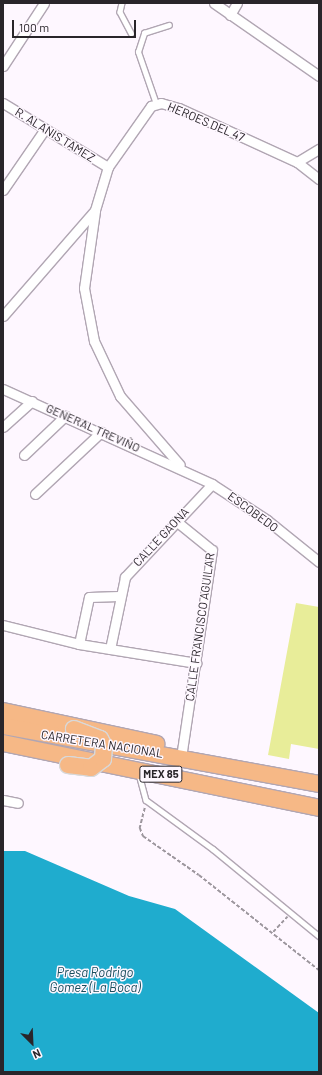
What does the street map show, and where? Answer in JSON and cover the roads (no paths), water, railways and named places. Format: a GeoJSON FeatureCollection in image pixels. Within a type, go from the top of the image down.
{"type":"FeatureCollection","features":[{"type":"Feature","properties":{"kind":"highway","name":"MEX 85"},"geometry":{"type":"LineString","coordinates":[[3,711],[188,755]]}},
{"type":"Feature","properties":{"kind":"highway"},"geometry":{"type":"LineString","coordinates":[[3,716],[74,729],[100,739],[104,746],[103,759],[91,768],[3,752]]}},
{"type":"Feature","properties":{"kind":"highway","name":"CARRETERA NACIONAL"},"geometry":{"type":"LineString","coordinates":[[3,726],[188,755],[319,784]]}},
{"type":"Feature","properties":{"kind":"highway","name":"CARRETERA NACIONAL"},"geometry":{"type":"LineString","coordinates":[[3,743],[319,808]]}},
{"type":"Feature","properties":{"kind":"street"},"geometry":{"type":"LineString","coordinates":[[3,66],[44,3]]}},
{"type":"Feature","properties":{"kind":"street"},"geometry":{"type":"LineString","coordinates":[[214,3],[226,9],[319,76]]}},
{"type":"Feature","properties":{"kind":"street"},"geometry":{"type":"LineString","coordinates":[[226,9],[237,3]]}},
{"type":"Feature","properties":{"kind":"street","name":"R. ALANIS TAMEZ"},"geometry":{"type":"LineString","coordinates":[[3,103],[108,167]]}},
{"type":"Feature","properties":{"kind":"street","name":"HEROES DEL 47"},"geometry":{"type":"LineString","coordinates":[[3,316],[96,210],[108,167],[141,116],[156,104],[179,108],[297,162],[319,179]]}},
{"type":"Feature","properties":{"kind":"street"},"geometry":{"type":"LineString","coordinates":[[3,190],[45,129]]}},
{"type":"Feature","properties":{"kind":"street"},"geometry":{"type":"LineString","coordinates":[[297,162],[319,149]]}},
{"type":"Feature","properties":{"kind":"street"},"geometry":{"type":"LineString","coordinates":[[96,210],[84,288],[94,341],[120,396],[182,468]]}},
{"type":"Feature","properties":{"kind":"street","name":"GENERAL TREVIÑO"},"geometry":{"type":"LineString","coordinates":[[3,389],[182,468]]}},
{"type":"Feature","properties":{"kind":"street"},"geometry":{"type":"LineString","coordinates":[[3,428],[32,401]]}},
{"type":"Feature","properties":{"kind":"street"},"geometry":{"type":"LineString","coordinates":[[24,455],[65,416]]}},
{"type":"Feature","properties":{"kind":"street"},"geometry":{"type":"LineString","coordinates":[[35,494],[101,432]]}},
{"type":"Feature","properties":{"kind":"street","name":"ESCOBEDO"},"geometry":{"type":"LineString","coordinates":[[182,468],[212,484],[267,520],[319,562]]}},
{"type":"Feature","properties":{"kind":"street","name":"CALLE GAONA"},"geometry":{"type":"LineString","coordinates":[[110,649],[119,596],[133,567],[212,484]]}},
{"type":"Feature","properties":{"kind":"street","name":"CALLE FRANCISCO AGUILAR"},"geometry":{"type":"LineString","coordinates":[[176,521],[212,550],[196,663],[188,755]]}},
{"type":"Feature","properties":{"kind":"street"},"geometry":{"type":"LineString","coordinates":[[79,644],[89,597],[119,596]]}},
{"type":"Feature","properties":{"kind":"street"},"geometry":{"type":"LineString","coordinates":[[3,625],[79,644],[196,663]]}},
{"type":"Feature","properties":{"kind":"street"},"geometry":{"type":"LineString","coordinates":[[3,800],[18,803]]}},
{"type":"Feature","properties":{"kind":"lane"},"geometry":{"type":"LineString","coordinates":[[122,3],[120,12],[131,33]]}},
{"type":"Feature","properties":{"kind":"lane"},"geometry":{"type":"LineString","coordinates":[[156,104],[138,52],[144,34],[168,25]]}},
{"type":"Feature","properties":{"kind":"lane"},"geometry":{"type":"LineString","coordinates":[[139,770],[141,792],[146,800],[319,936]]}},
{"type":"Feature","properties":{"kind":"water","name":"Presa Rodrigo Gomez (La Boca)"},"geometry":{"type":"Polygon","coordinates":[[[3,851],[25,851],[129,896],[175,909],[319,1013],[319,1072],[3,1072],[3,851]]]}}]}
